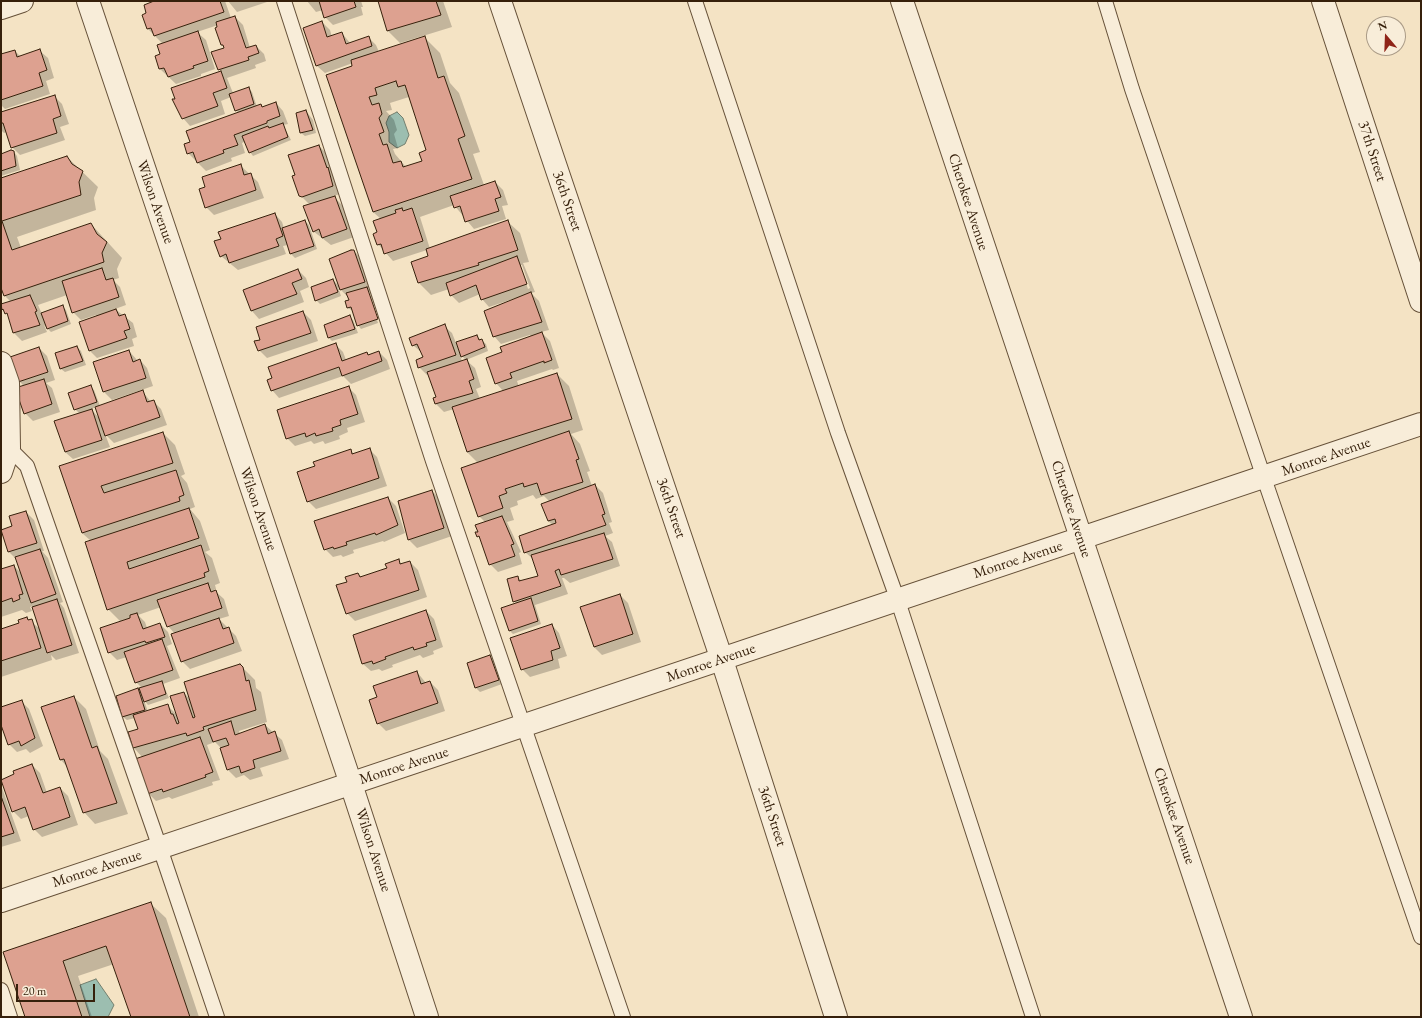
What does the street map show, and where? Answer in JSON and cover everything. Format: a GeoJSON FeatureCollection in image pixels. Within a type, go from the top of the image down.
{"type":"FeatureCollection","features":[{"type":"Feature","properties":{"kind":"street"},"geometry":{"type":"LineString","coordinates":[[1,8],[22,1]]}},
{"type":"Feature","properties":{"kind":"street","name":"Wilson Avenue"},"geometry":{"type":"LineString","coordinates":[[88,1],[428,1017]]}},
{"type":"Feature","properties":{"kind":"street","name":"36th Street"},"geometry":{"type":"LineString","coordinates":[[500,1],[722,660],[836,1017]]}},
{"type":"Feature","properties":{"kind":"street","name":"Cherokee Avenue"},"geometry":{"type":"LineString","coordinates":[[902,1],[1241,1017]]}},
{"type":"Feature","properties":{"kind":"street","name":"37th Street"},"geometry":{"type":"LineString","coordinates":[[1323,1],[1421,301]]}},
{"type":"Feature","properties":{"kind":"street"},"geometry":{"type":"LineString","coordinates":[[1,363],[8,383],[9,448],[1,472]]}},
{"type":"Feature","properties":{"kind":"street","name":"Monroe Avenue"},"geometry":{"type":"LineString","coordinates":[[1,901],[898,601],[1421,424]]}},
{"type":"Feature","properties":{"kind":"lane"},"geometry":{"type":"LineString","coordinates":[[284,1],[431,453],[623,1017]]}},
{"type":"Feature","properties":{"kind":"lane"},"geometry":{"type":"LineString","coordinates":[[695,1],[838,433],[898,601],[1033,1017]]}},
{"type":"Feature","properties":{"kind":"lane"},"geometry":{"type":"LineString","coordinates":[[1104,1],[1132,89],[1421,937]]}},
{"type":"Feature","properties":{"kind":"lane"},"geometry":{"type":"LineString","coordinates":[[9,448],[27,466],[160,848],[217,1017]]}},
{"type":"Feature","properties":{"kind":"lane"},"geometry":{"type":"LineString","coordinates":[[1,990],[10,1017]]}},
{"type":"Feature","properties":{"kind":"shaded area"},"geometry":{"type":"Polygon","coordinates":[[[397,112],[403,118],[409,135],[405,144],[397,148],[389,142],[389,132],[386,123],[389,116],[397,112]]]}},
{"type":"Feature","properties":{"kind":"shaded area"},"geometry":{"type":"Polygon","coordinates":[[[96,979],[114,1005],[108,1017],[90,1017],[80,985],[96,979]]]}},
{"type":"Feature","properties":{"kind":"building"},"geometry":{"type":"Polygon","coordinates":[[[154,1],[220,1],[224,12],[154,36],[151,28],[147,29],[142,15],[146,13],[144,5],[154,1]]]}},
{"type":"Feature","properties":{"kind":"building"},"geometry":{"type":"Polygon","coordinates":[[[319,1],[354,1],[356,7],[324,18],[319,1]]]}},
{"type":"Feature","properties":{"kind":"building"},"geometry":{"type":"Polygon","coordinates":[[[378,1],[436,1],[441,15],[387,31],[378,1]]]}},
{"type":"Feature","properties":{"kind":"building"},"geometry":{"type":"Polygon","coordinates":[[[235,16],[246,48],[256,45],[259,53],[248,57],[249,60],[218,70],[211,52],[224,48],[223,45],[221,45],[215,28],[217,27],[216,22],[235,16]]]}},
{"type":"Feature","properties":{"kind":"building"},"geometry":{"type":"Polygon","coordinates":[[[322,21],[327,37],[342,32],[346,44],[369,36],[372,46],[316,66],[303,28],[322,21]]]}},
{"type":"Feature","properties":{"kind":"building"},"geometry":{"type":"Polygon","coordinates":[[[198,31],[208,61],[193,66],[194,68],[168,77],[164,68],[159,69],[155,56],[160,54],[157,45],[198,31]]]}},
{"type":"Feature","properties":{"kind":"building"},"geometry":{"type":"Polygon","coordinates":[[[425,36],[438,78],[444,76],[465,136],[458,139],[472,179],[373,212],[326,75],[352,66],[351,60],[425,36]],[[396,81],[375,88],[377,95],[369,97],[372,105],[379,103],[382,114],[379,118],[384,132],[379,134],[383,145],[387,144],[393,163],[401,161],[403,167],[422,161],[419,153],[426,150],[405,85],[398,87],[396,81]]]}},
{"type":"Feature","properties":{"kind":"building"},"geometry":{"type":"Polygon","coordinates":[[[40,49],[47,70],[39,73],[43,86],[1,100],[1,54],[15,50],[17,57],[40,49]]]}},
{"type":"Feature","properties":{"kind":"building"},"geometry":{"type":"Polygon","coordinates":[[[221,71],[227,88],[213,93],[218,106],[182,119],[172,99],[175,99],[171,88],[221,71]]]}},
{"type":"Feature","properties":{"kind":"building"},"geometry":{"type":"Polygon","coordinates":[[[249,87],[254,104],[235,111],[229,94],[249,87]]]}},
{"type":"Feature","properties":{"kind":"building"},"geometry":{"type":"Polygon","coordinates":[[[55,95],[61,116],[53,119],[57,133],[11,148],[3,123],[1,123],[1,112],[55,95]]]}},
{"type":"Feature","properties":{"kind":"building"},"geometry":{"type":"Polygon","coordinates":[[[276,102],[280,116],[267,121],[267,123],[234,135],[238,145],[223,150],[224,153],[197,163],[193,152],[187,154],[184,144],[190,142],[186,131],[261,104],[262,107],[276,102]]]}},
{"type":"Feature","properties":{"kind":"building"},"geometry":{"type":"Polygon","coordinates":[[[306,110],[313,130],[300,133],[296,113],[306,110]]]}},
{"type":"Feature","properties":{"kind":"building"},"geometry":{"type":"Polygon","coordinates":[[[283,123],[288,137],[249,153],[242,136],[268,126],[269,128],[283,123]]]}},
{"type":"Feature","properties":{"kind":"building"},"geometry":{"type":"Polygon","coordinates":[[[319,145],[327,168],[328,167],[333,186],[302,197],[299,196],[292,176],[295,175],[288,155],[319,145]]]}},
{"type":"Feature","properties":{"kind":"building"},"geometry":{"type":"Polygon","coordinates":[[[11,150],[14,151],[16,166],[1,171],[1,154],[11,150]]]}},
{"type":"Feature","properties":{"kind":"building"},"geometry":{"type":"Polygon","coordinates":[[[67,156],[72,164],[83,171],[79,182],[81,195],[2,221],[12,250],[91,223],[97,234],[107,242],[102,253],[104,262],[4,296],[1,288],[1,178],[67,156]]]}},
{"type":"Feature","properties":{"kind":"building"},"geometry":{"type":"Polygon","coordinates":[[[241,164],[244,175],[251,173],[256,190],[205,208],[199,189],[205,187],[202,177],[241,164]]]}},
{"type":"Feature","properties":{"kind":"building"},"geometry":{"type":"Polygon","coordinates":[[[495,181],[501,197],[495,199],[499,211],[465,222],[460,206],[454,208],[450,196],[495,181]]]}},
{"type":"Feature","properties":{"kind":"building"},"geometry":{"type":"Polygon","coordinates":[[[335,196],[347,229],[322,238],[319,229],[313,232],[303,206],[335,196]]]}},
{"type":"Feature","properties":{"kind":"building"},"geometry":{"type":"Polygon","coordinates":[[[402,208],[403,211],[412,208],[423,241],[384,254],[381,244],[377,245],[373,234],[377,232],[373,221],[396,213],[395,210],[402,208]]]}},
{"type":"Feature","properties":{"kind":"building"},"geometry":{"type":"Polygon","coordinates":[[[275,213],[283,236],[276,239],[279,246],[229,263],[226,254],[220,257],[214,241],[221,239],[218,232],[275,213]]]}},
{"type":"Feature","properties":{"kind":"building"},"geometry":{"type":"Polygon","coordinates":[[[305,220],[314,246],[290,254],[282,228],[305,220]]]}},
{"type":"Feature","properties":{"kind":"building"},"geometry":{"type":"Polygon","coordinates":[[[508,220],[518,250],[478,263],[479,265],[418,283],[411,262],[428,256],[426,249],[508,220]]]}},
{"type":"Feature","properties":{"kind":"building"},"geometry":{"type":"Polygon","coordinates":[[[354,250],[365,282],[340,290],[329,259],[354,250]]]}},
{"type":"Feature","properties":{"kind":"building"},"geometry":{"type":"Polygon","coordinates":[[[517,256],[527,284],[481,300],[476,285],[450,296],[446,283],[517,256]]]}},
{"type":"Feature","properties":{"kind":"building"},"geometry":{"type":"Polygon","coordinates":[[[102,268],[106,280],[113,278],[119,297],[72,313],[62,281],[102,268]]]}},
{"type":"Feature","properties":{"kind":"building"},"geometry":{"type":"Polygon","coordinates":[[[298,269],[302,279],[292,283],[297,294],[251,311],[243,290],[298,269]]]}},
{"type":"Feature","properties":{"kind":"building"},"geometry":{"type":"Polygon","coordinates":[[[333,279],[338,292],[315,301],[311,287],[333,279]]]}},
{"type":"Feature","properties":{"kind":"building"},"geometry":{"type":"Polygon","coordinates":[[[367,287],[378,319],[357,326],[351,307],[347,308],[345,301],[349,300],[346,293],[367,287]]]}},
{"type":"Feature","properties":{"kind":"building"},"geometry":{"type":"Polygon","coordinates":[[[531,292],[542,322],[493,337],[484,311],[531,292]]]}},
{"type":"Feature","properties":{"kind":"building"},"geometry":{"type":"Polygon","coordinates":[[[30,295],[37,311],[35,312],[40,325],[13,333],[7,313],[5,314],[3,309],[2,310],[1,304],[30,295]]]}},
{"type":"Feature","properties":{"kind":"building"},"geometry":{"type":"Polygon","coordinates":[[[63,305],[68,321],[47,329],[41,313],[63,305]]]}},
{"type":"Feature","properties":{"kind":"building"},"geometry":{"type":"Polygon","coordinates":[[[116,309],[119,316],[125,314],[130,329],[124,331],[127,338],[89,351],[79,322],[116,309]]]}},
{"type":"Feature","properties":{"kind":"building"},"geometry":{"type":"Polygon","coordinates":[[[303,311],[311,333],[258,351],[254,341],[260,340],[256,327],[303,311]]]}},
{"type":"Feature","properties":{"kind":"building"},"geometry":{"type":"Polygon","coordinates":[[[350,315],[355,329],[328,338],[324,325],[350,315]]]}},
{"type":"Feature","properties":{"kind":"building"},"geometry":{"type":"Polygon","coordinates":[[[445,324],[456,355],[418,368],[416,360],[423,357],[417,344],[412,346],[409,338],[445,324]]]}},
{"type":"Feature","properties":{"kind":"building"},"geometry":{"type":"Polygon","coordinates":[[[542,332],[552,360],[544,363],[544,361],[510,373],[512,378],[495,384],[486,358],[502,352],[500,347],[542,332]]]}},
{"type":"Feature","properties":{"kind":"building"},"geometry":{"type":"Polygon","coordinates":[[[477,335],[479,340],[482,339],[485,347],[461,357],[456,342],[477,335]]]}},
{"type":"Feature","properties":{"kind":"building"},"geometry":{"type":"Polygon","coordinates":[[[336,343],[342,361],[367,352],[368,355],[379,351],[382,361],[342,376],[339,367],[271,391],[267,380],[272,378],[268,367],[336,343]]]}},
{"type":"Feature","properties":{"kind":"building"},"geometry":{"type":"Polygon","coordinates":[[[77,346],[83,361],[60,369],[55,353],[77,346]]]}},
{"type":"Feature","properties":{"kind":"building"},"geometry":{"type":"Polygon","coordinates":[[[39,347],[48,372],[18,382],[10,357],[39,347]]]}},
{"type":"Feature","properties":{"kind":"building"},"geometry":{"type":"Polygon","coordinates":[[[129,350],[133,362],[140,359],[146,378],[103,392],[93,362],[129,350]]]}},
{"type":"Feature","properties":{"kind":"building"},"geometry":{"type":"Polygon","coordinates":[[[467,359],[474,379],[469,381],[473,393],[435,404],[433,398],[436,397],[427,372],[467,359]]]}},
{"type":"Feature","properties":{"kind":"building"},"geometry":{"type":"Polygon","coordinates":[[[557,373],[572,419],[467,452],[452,407],[557,373]]]}},
{"type":"Feature","properties":{"kind":"building"},"geometry":{"type":"Polygon","coordinates":[[[44,379],[52,404],[24,414],[15,388],[44,379]]]}},
{"type":"Feature","properties":{"kind":"building"},"geometry":{"type":"Polygon","coordinates":[[[91,385],[97,402],[74,410],[68,393],[91,385]]]}},
{"type":"Feature","properties":{"kind":"building"},"geometry":{"type":"Polygon","coordinates":[[[349,386],[358,414],[340,420],[341,425],[332,428],[333,431],[316,436],[315,433],[306,437],[305,433],[286,439],[277,410],[349,386]]]}},
{"type":"Feature","properties":{"kind":"building"},"geometry":{"type":"Polygon","coordinates":[[[143,390],[147,402],[154,400],[160,417],[105,436],[95,407],[143,390]]]}},
{"type":"Feature","properties":{"kind":"building"},"geometry":{"type":"Polygon","coordinates":[[[92,409],[102,440],[65,452],[54,421],[92,409]]]}},
{"type":"Feature","properties":{"kind":"building"},"geometry":{"type":"Polygon","coordinates":[[[569,431],[579,459],[576,460],[583,482],[541,495],[537,483],[524,487],[523,483],[505,489],[507,493],[499,496],[503,508],[478,517],[461,468],[569,431]]]}},
{"type":"Feature","properties":{"kind":"building"},"geometry":{"type":"Polygon","coordinates":[[[163,432],[173,463],[101,486],[104,493],[176,470],[184,495],[179,497],[180,501],[82,533],[59,466],[163,432]]]}},
{"type":"Feature","properties":{"kind":"building"},"geometry":{"type":"Polygon","coordinates":[[[370,448],[379,478],[307,502],[297,472],[315,466],[313,462],[351,449],[352,454],[370,448]]]}},
{"type":"Feature","properties":{"kind":"building"},"geometry":{"type":"Polygon","coordinates":[[[595,484],[605,514],[602,515],[606,525],[524,553],[519,536],[556,523],[555,519],[548,521],[541,504],[595,484]]]}},
{"type":"Feature","properties":{"kind":"building"},"geometry":{"type":"Polygon","coordinates":[[[432,490],[444,528],[408,540],[398,501],[432,490]]]}},
{"type":"Feature","properties":{"kind":"building"},"geometry":{"type":"Polygon","coordinates":[[[388,497],[398,525],[376,535],[375,533],[346,542],[347,545],[324,550],[314,521],[388,497]]]}},
{"type":"Feature","properties":{"kind":"building"},"geometry":{"type":"Polygon","coordinates":[[[189,508],[199,538],[127,562],[129,569],[201,545],[209,571],[204,573],[205,577],[107,610],[85,542],[189,508]]]}},
{"type":"Feature","properties":{"kind":"building"},"geometry":{"type":"Polygon","coordinates":[[[26,511],[37,543],[8,552],[1,530],[12,526],[9,516],[26,511]]]}},
{"type":"Feature","properties":{"kind":"building"},"geometry":{"type":"Polygon","coordinates":[[[502,516],[514,544],[511,545],[515,556],[489,565],[479,536],[477,537],[475,532],[478,532],[475,525],[502,516]]]}},
{"type":"Feature","properties":{"kind":"building"},"geometry":{"type":"Polygon","coordinates":[[[604,533],[613,559],[561,575],[559,569],[555,571],[561,586],[513,602],[507,579],[518,576],[519,581],[538,576],[531,555],[604,533]]]}},
{"type":"Feature","properties":{"kind":"building"},"geometry":{"type":"Polygon","coordinates":[[[40,549],[56,594],[31,603],[15,557],[40,549]]]}},
{"type":"Feature","properties":{"kind":"building"},"geometry":{"type":"Polygon","coordinates":[[[399,559],[400,564],[410,561],[419,590],[346,614],[336,585],[347,582],[345,577],[358,573],[360,577],[387,568],[385,564],[399,559]]]}},
{"type":"Feature","properties":{"kind":"building"},"geometry":{"type":"Polygon","coordinates":[[[14,565],[23,594],[19,595],[20,599],[13,602],[12,598],[1,602],[1,569],[14,565]]]}},
{"type":"Feature","properties":{"kind":"building"},"geometry":{"type":"Polygon","coordinates":[[[208,583],[211,592],[216,590],[222,608],[167,627],[157,600],[208,583]]]}},
{"type":"Feature","properties":{"kind":"building"},"geometry":{"type":"Polygon","coordinates":[[[620,594],[633,634],[594,647],[580,607],[620,594]]]}},
{"type":"Feature","properties":{"kind":"building"},"geometry":{"type":"Polygon","coordinates":[[[531,598],[538,621],[509,631],[501,608],[531,598]]]}},
{"type":"Feature","properties":{"kind":"building"},"geometry":{"type":"Polygon","coordinates":[[[57,599],[72,645],[47,653],[32,607],[57,599]]]}},
{"type":"Feature","properties":{"kind":"building"},"geometry":{"type":"Polygon","coordinates":[[[426,610],[436,640],[426,643],[427,646],[414,650],[413,647],[385,657],[386,659],[373,664],[372,661],[362,664],[353,635],[426,610]]]}},
{"type":"Feature","properties":{"kind":"building"},"geometry":{"type":"Polygon","coordinates":[[[137,613],[143,629],[160,623],[165,637],[146,643],[145,641],[108,653],[100,628],[130,618],[130,615],[137,613]]]}},
{"type":"Feature","properties":{"kind":"building"},"geometry":{"type":"Polygon","coordinates":[[[27,617],[28,620],[32,619],[41,648],[1,661],[1,629],[19,623],[18,620],[27,617]]]}},
{"type":"Feature","properties":{"kind":"building"},"geometry":{"type":"Polygon","coordinates":[[[219,618],[223,629],[229,627],[234,643],[181,662],[171,634],[219,618]]]}},
{"type":"Feature","properties":{"kind":"building"},"geometry":{"type":"Polygon","coordinates":[[[552,624],[560,648],[551,651],[553,660],[521,670],[510,638],[552,624]]]}},
{"type":"Feature","properties":{"kind":"building"},"geometry":{"type":"Polygon","coordinates":[[[162,639],[173,670],[135,683],[124,652],[162,639]]]}},
{"type":"Feature","properties":{"kind":"building"},"geometry":{"type":"Polygon","coordinates":[[[490,655],[499,680],[475,688],[467,663],[490,655]]]}},
{"type":"Feature","properties":{"kind":"building"},"geometry":{"type":"Polygon","coordinates":[[[240,664],[243,667],[246,681],[249,680],[256,710],[203,727],[204,730],[187,736],[186,733],[133,748],[128,732],[138,729],[133,715],[168,704],[171,714],[173,714],[177,724],[179,723],[170,696],[184,692],[193,718],[195,717],[184,682],[240,664]]]}},
{"type":"Feature","properties":{"kind":"building"},"geometry":{"type":"Polygon","coordinates":[[[417,671],[421,684],[430,681],[438,703],[377,724],[369,700],[377,697],[373,686],[417,671]]]}},
{"type":"Feature","properties":{"kind":"building"},"geometry":{"type":"Polygon","coordinates":[[[162,681],[166,694],[144,702],[139,688],[162,681]]]}},
{"type":"Feature","properties":{"kind":"building"},"geometry":{"type":"Polygon","coordinates":[[[138,688],[145,710],[122,717],[116,696],[138,688]]]}},
{"type":"Feature","properties":{"kind":"building"},"geometry":{"type":"Polygon","coordinates":[[[74,696],[92,748],[97,746],[117,803],[83,813],[64,759],[60,760],[41,707],[74,696]]]}},
{"type":"Feature","properties":{"kind":"building"},"geometry":{"type":"Polygon","coordinates":[[[22,700],[35,738],[21,746],[19,741],[8,745],[1,725],[1,707],[22,700]]]}},
{"type":"Feature","properties":{"kind":"building"},"geometry":{"type":"Polygon","coordinates":[[[231,721],[235,735],[265,724],[268,734],[275,731],[281,751],[253,760],[255,768],[241,773],[239,766],[227,770],[220,748],[229,745],[226,738],[213,742],[208,729],[231,721]]]}},
{"type":"Feature","properties":{"kind":"building"},"geometry":{"type":"Polygon","coordinates":[[[200,737],[213,772],[205,775],[206,777],[163,792],[162,789],[147,794],[135,759],[200,737]]]}},
{"type":"Feature","properties":{"kind":"building"},"geometry":{"type":"Polygon","coordinates":[[[32,764],[43,793],[60,787],[70,817],[33,830],[25,807],[12,812],[1,780],[14,774],[13,771],[32,764]]]}},
{"type":"Feature","properties":{"kind":"building"},"geometry":{"type":"Polygon","coordinates":[[[1,796],[14,833],[1,837],[1,796]]]}},
{"type":"Feature","properties":{"kind":"building"},"geometry":{"type":"Polygon","coordinates":[[[151,902],[190,1017],[131,1017],[106,946],[63,961],[82,1017],[25,1017],[3,952],[151,902]]]}}]}
